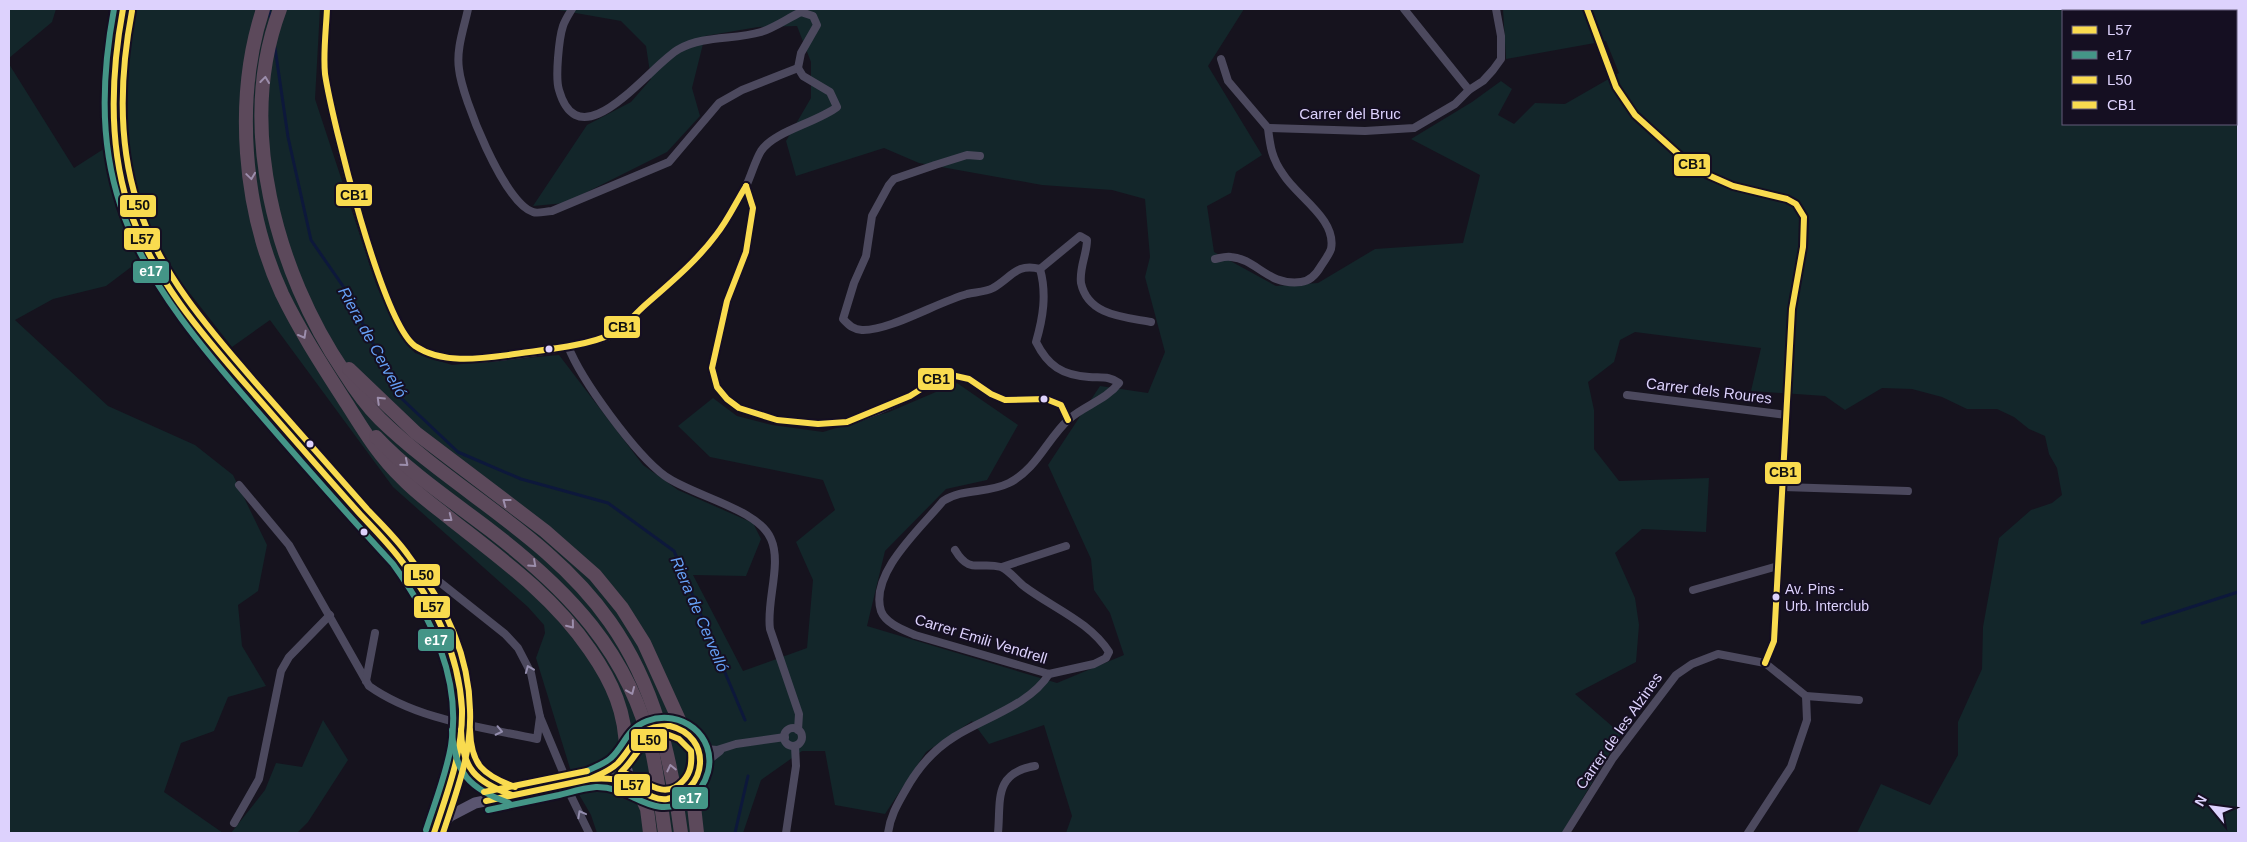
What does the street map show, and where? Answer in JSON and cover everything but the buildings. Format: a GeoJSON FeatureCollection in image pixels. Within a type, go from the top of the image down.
{"type":"FeatureCollection","features":[{"type":"Feature","properties":{"kind":"highway"},"geometry":{"type":"LineString","coordinates":[[263,9],[254,42],[248,83],[246,128],[257,218],[281,291],[318,362],[370,442],[403,480],[521,574],[563,615],[603,668],[624,716],[626,752]]}},
{"type":"Feature","properties":{"kind":"highway"},"geometry":{"type":"LineString","coordinates":[[280,9],[269,47],[262,129],[267,181],[288,265],[328,349],[379,418],[426,459],[558,563],[610,621],[632,657],[651,699],[672,769],[681,833]]}},
{"type":"Feature","properties":{"kind":"highway"},"geometry":{"type":"LineString","coordinates":[[328,349],[416,434],[545,531],[595,575],[622,608],[644,643],[680,730]]}},
{"type":"Feature","properties":{"kind":"highway"},"geometry":{"type":"LineString","coordinates":[[347,405],[386,448],[524,557],[580,610],[616,662],[637,704],[652,749],[665,833]]}},
{"type":"Feature","properties":{"kind":"highway"},"geometry":{"type":"LineString","coordinates":[[692,785],[697,833]]}},
{"type":"Feature","properties":{"kind":"highway"},"geometry":{"type":"LineString","coordinates":[[641,791],[647,809],[650,833]]}},
{"type":"Feature","properties":{"kind":"street"},"geometry":{"type":"LineString","coordinates":[[123,9],[113,66],[113,114],[123,181],[142,241],[171,291],[196,324],[250,390],[400,558],[427,597],[446,638],[457,677],[464,759],[473,774],[490,787],[512,795]]}},
{"type":"Feature","properties":{"kind":"street"},"geometry":{"type":"LineString","coordinates":[[327,9],[325,71],[333,116],[374,262],[394,314],[406,336],[424,350],[464,359],[568,346],[612,334],[692,264],[717,234],[746,186],[761,150],[774,138],[823,117],[837,107],[830,92],[804,76],[798,68],[801,53],[817,25],[813,16],[801,12],[762,32],[696,41],[678,49],[645,77],[628,96],[587,118],[576,115],[564,105],[558,88],[563,27],[572,9]]}},
{"type":"Feature","properties":{"kind":"street"},"geometry":{"type":"LineString","coordinates":[[468,9],[460,44],[458,68],[464,94],[494,164],[512,197],[533,212],[552,211],[669,162],[719,103],[742,90],[798,68]]}},
{"type":"Feature","properties":{"kind":"street"},"geometry":{"type":"LineString","coordinates":[[1404,9],[1469,90]]}},
{"type":"Feature","properties":{"kind":"street","name":"Carrer del Bruc"},"geometry":{"type":"LineString","coordinates":[[1268,128],[1365,130],[1414,128],[1455,104],[1469,90],[1483,81],[1501,59],[1501,36],[1496,9]]}},
{"type":"Feature","properties":{"kind":"street"},"geometry":{"type":"LineString","coordinates":[[1587,9],[1616,87],[1635,115],[1686,161],[1708,175],[1722,182],[1787,199],[1796,204],[1802,212],[1805,227],[1792,309],[1774,641],[1764,663],[1806,696],[1859,700]]}},
{"type":"Feature","properties":{"kind":"street"},"geometry":{"type":"LineString","coordinates":[[1215,259],[1230,256],[1242,260],[1278,281],[1304,282],[1316,274],[1330,251],[1331,240],[1324,220],[1283,176],[1270,154],[1268,128],[1228,81],[1220,59]]}},
{"type":"Feature","properties":{"kind":"street"},"geometry":{"type":"LineString","coordinates":[[980,156],[967,155],[951,160],[894,179],[889,185],[872,216],[866,256],[854,283],[843,319],[851,328],[859,330],[882,327],[943,302],[993,288],[1019,269],[1028,266],[1040,269],[1080,236],[1087,240],[1082,283],[1088,298],[1098,309],[1112,315],[1151,322]]}},
{"type":"Feature","properties":{"kind":"street"},"geometry":{"type":"LineString","coordinates":[[746,186],[753,208],[746,252],[727,301],[712,368],[717,387],[727,399],[739,408],[777,420],[818,424],[847,422],[910,396],[940,377],[951,375],[969,379],[991,394],[1005,400],[1046,399],[1062,405],[1068,420]]}},
{"type":"Feature","properties":{"kind":"street","name":"Carrer Emili Vendrell"},"geometry":{"type":"LineString","coordinates":[[1002,567],[1024,586],[1101,639],[1109,652],[1106,658],[1094,664],[1049,674],[915,635],[895,627],[882,613],[879,596],[900,549],[943,501],[951,496],[993,491],[1025,473],[1068,420],[1112,393],[1119,383],[1112,378],[1087,377],[1065,373],[1044,360],[1036,342],[1041,327],[1044,298],[1040,269]]}},
{"type":"Feature","properties":{"kind":"street"},"geometry":{"type":"LineString","coordinates":[[568,346],[579,370],[646,461],[683,487],[746,514],[758,522],[770,536],[774,545],[773,579],[768,618],[799,714],[798,730],[802,738],[796,746],[796,766],[786,833]]}},
{"type":"Feature","properties":{"kind":"street","name":"Carrer dels Roures"},"geometry":{"type":"LineString","coordinates":[[1627,395],[1787,415]]}},
{"type":"Feature","properties":{"kind":"street"},"geometry":{"type":"LineString","coordinates":[[239,485],[289,545],[366,681],[380,693],[412,708],[461,723],[536,740],[540,717]]}},
{"type":"Feature","properties":{"kind":"street"},"geometry":{"type":"LineString","coordinates":[[1783,487],[1908,491]]}},
{"type":"Feature","properties":{"kind":"street"},"geometry":{"type":"LineString","coordinates":[[955,550],[962,562],[970,566],[1002,567],[1066,546]]}},
{"type":"Feature","properties":{"kind":"street"},"geometry":{"type":"LineString","coordinates":[[400,558],[422,568],[505,634],[518,648],[527,662],[535,685],[540,717],[563,772]]}},
{"type":"Feature","properties":{"kind":"street"},"geometry":{"type":"LineString","coordinates":[[1693,590],[1778,566]]}},
{"type":"Feature","properties":{"kind":"street"},"geometry":{"type":"LineString","coordinates":[[234,823],[260,779],[281,671],[289,657],[330,615]]}},
{"type":"Feature","properties":{"kind":"street"},"geometry":{"type":"LineString","coordinates":[[366,681],[375,633]]}},
{"type":"Feature","properties":{"kind":"street","name":"Carrer de les Alzines"},"geometry":{"type":"LineString","coordinates":[[1566,833],[1613,758],[1676,674],[1692,664],[1718,654],[1764,663]]}},
{"type":"Feature","properties":{"kind":"street"},"geometry":{"type":"LineString","coordinates":[[888,833],[892,814],[915,772],[935,752],[953,738],[1031,693],[1044,682],[1049,674]]}},
{"type":"Feature","properties":{"kind":"street"},"geometry":{"type":"LineString","coordinates":[[1748,833],[1791,767],[1806,720],[1806,696]]}},
{"type":"Feature","properties":{"kind":"street"},"geometry":{"type":"LineString","coordinates":[[434,833],[450,816],[465,806],[590,778],[610,769],[637,737],[654,727],[680,730],[696,744],[711,750],[785,737],[790,729],[798,730]]}},
{"type":"Feature","properties":{"kind":"street"},"geometry":{"type":"LineString","coordinates":[[434,833],[453,772],[461,736]]}},
{"type":"Feature","properties":{"kind":"street"},"geometry":{"type":"LineString","coordinates":[[785,737],[788,744],[796,746]]}},
{"type":"Feature","properties":{"kind":"street"},"geometry":{"type":"LineString","coordinates":[[696,744],[700,766]]}},
{"type":"Feature","properties":{"kind":"street"},"geometry":{"type":"LineString","coordinates":[[590,778],[614,779],[641,791],[666,799],[692,785],[700,766],[724,748]]}},
{"type":"Feature","properties":{"kind":"street"},"geometry":{"type":"LineString","coordinates":[[626,752],[626,770],[641,791]]}},
{"type":"Feature","properties":{"kind":"street"},"geometry":{"type":"LineString","coordinates":[[998,833],[1002,787],[1014,772],[1022,768],[1035,766]]}},
{"type":"Feature","properties":{"kind":"street"},"geometry":{"type":"LineString","coordinates":[[570,796],[589,833]]}},
{"type":"Feature","properties":{"kind":"green space"},"geometry":{"type":"Polygon","coordinates":[[[9,9],[56,9],[52,22],[9,58],[9,9]]]}},
{"type":"Feature","properties":{"kind":"green space"},"geometry":{"type":"Polygon","coordinates":[[[137,9],[320,9],[315,99],[376,284],[397,331],[415,353],[452,365],[559,355],[643,465],[678,490],[753,523],[761,539],[746,576],[693,575],[743,671],[807,648],[813,580],[796,542],[835,510],[823,480],[710,457],[678,426],[713,398],[737,416],[772,425],[823,432],[889,412],[957,383],[1018,425],[987,480],[946,489],[885,551],[867,626],[1057,683],[1124,655],[1110,613],[1094,590],[1091,559],[1048,465],[1100,386],[1148,393],[1165,352],[1145,277],[1150,257],[1145,199],[1112,190],[1042,185],[919,163],[884,148],[796,176],[786,141],[811,98],[811,62],[797,26],[758,27],[705,36],[692,88],[700,116],[667,152],[565,203],[533,206],[587,125],[631,102],[651,79],[646,46],[621,21],[553,9],[1244,9],[1208,66],[1262,155],[1236,172],[1231,193],[1207,206],[1214,252],[1276,286],[1318,283],[1375,249],[1463,243],[1480,175],[1411,139],[1472,102],[1501,81],[1512,89],[1498,115],[1514,124],[1535,103],[1565,104],[1619,73],[1606,41],[1506,59],[1503,9],[2238,9],[2238,833],[1857,833],[1881,784],[1930,805],[1958,755],[1958,722],[1982,669],[1983,627],[1999,538],[2031,510],[2052,503],[2062,495],[2057,468],[2049,454],[2045,436],[2029,429],[2014,417],[1997,409],[1967,409],[1942,397],[1912,389],[1882,388],[1845,410],[1825,396],[1751,391],[1761,348],[1635,332],[1620,340],[1614,362],[1588,382],[1594,410],[1594,449],[1619,481],[1709,478],[1706,532],[1642,529],[1615,553],[1635,598],[1639,625],[1636,662],[1575,694],[1621,734],[1562,833],[1066,833],[1072,816],[1044,725],[989,744],[972,721],[926,752],[885,814],[835,805],[825,751],[802,751],[761,780],[743,833],[597,833],[591,815],[577,791],[536,658],[545,633],[544,625],[528,607],[393,487],[270,320],[232,347],[155,249],[106,286],[53,299],[15,320],[108,406],[195,445],[233,475],[267,545],[258,591],[238,605],[242,646],[266,686],[228,697],[214,731],[181,743],[164,792],[223,833],[9,833],[9,64],[74,168],[127,134],[128,51],[137,9]]]}},
{"type":"Feature","properties":{"kind":"green space"},"geometry":{"type":"Polygon","coordinates":[[[323,720],[348,760],[308,822],[297,833],[231,833],[265,790],[276,763],[302,767],[323,720]]]}},
{"type":"Feature","properties":{"kind":"waterway","name":"Riera de Cervelló"},"geometry":{"type":"LineString","coordinates":[[269,9],[271,22]]}},
{"type":"Feature","properties":{"kind":"waterway","name":"Riera de Cervelló"},"geometry":{"type":"LineString","coordinates":[[275,48],[288,137],[311,240],[345,289],[401,398],[458,452],[521,479],[608,503],[674,551],[745,720]]}},
{"type":"Feature","properties":{"kind":"waterway"},"geometry":{"type":"LineString","coordinates":[[2142,623],[2238,592]]}},
{"type":"Feature","properties":{"kind":"waterway"},"geometry":{"type":"LineString","coordinates":[[735,833],[748,776]]}},
{"type":"Feature","properties":{"kind":"transit line","name":"e17"},"geometry":{"type":"LineString","coordinates":[[114,9],[106,74],[106,131],[114,182],[129,230],[152,275],[181,319],[217,364],[393,564],[420,605],[440,649],[448,673],[452,696],[453,721],[451,746],[446,767],[426,830]]}},
{"type":"Feature","properties":{"kind":"transit line","name":"L57"},"geometry":{"type":"LineString","coordinates":[[123,9],[114,83],[114,132],[117,157],[128,205],[138,232],[151,258],[182,307],[218,353],[400,559],[424,593],[443,630],[456,669],[460,689],[462,725],[457,757],[449,788],[434,833]]}},
{"type":"Feature","properties":{"kind":"transit line","name":"CB1"},"geometry":{"type":"LineString","coordinates":[[327,9],[324,50],[325,74],[337,133],[360,218],[388,300],[402,329],[415,346],[426,352],[448,358],[485,358],[575,345],[616,332],[700,254],[720,229],[746,186]]}},
{"type":"Feature","properties":{"kind":"transit line","name":"CB1"},"geometry":{"type":"LineString","coordinates":[[1587,9],[1616,87],[1635,115],[1686,161],[1708,175],[1733,186],[1787,199],[1796,204],[1804,217],[1803,247],[1792,309],[1774,641],[1765,663]]}},
{"type":"Feature","properties":{"kind":"transit line","name":"L50"},"geometry":{"type":"LineString","coordinates":[[132,11],[123,83],[123,130],[126,154],[137,202],[159,254],[189,302],[224,346],[403,549],[432,590],[459,648],[465,668],[468,689],[470,726],[462,773],[443,833]]}},
{"type":"Feature","properties":{"kind":"transit line","name":"CB1"},"geometry":{"type":"LineString","coordinates":[[746,186],[753,208],[746,252],[727,301],[712,368],[717,387],[727,399],[739,408],[777,420],[818,424],[847,422],[910,396],[940,377],[951,375],[969,379],[991,394],[1005,400],[1046,399],[1061,405],[1068,420]]}},
{"type":"Feature","properties":{"kind":"transit line","name":"e17"},"geometry":{"type":"LineString","coordinates":[[488,810],[596,787],[609,788],[653,805],[664,807],[676,805],[689,799],[701,787],[708,772],[709,759],[707,747],[702,737],[694,728],[672,718],[660,718],[647,721],[634,728],[611,758],[587,771]]}},
{"type":"Feature","properties":{"kind":"transit line","name":"L57"},"geometry":{"type":"LineString","coordinates":[[670,726],[684,732],[693,741],[699,752],[700,764],[697,775],[691,786],[681,794],[661,799],[650,796],[621,781],[590,779],[615,766],[643,732],[670,726]]}},
{"type":"Feature","properties":{"kind":"transit line","name":"e17"},"geometry":{"type":"LineString","coordinates":[[452,730],[456,758],[467,777],[484,792],[509,803]]}},
{"type":"Feature","properties":{"kind":"transit line","name":"L57"},"geometry":{"type":"LineString","coordinates":[[461,730],[464,755],[473,772],[489,785],[512,795]]}},
{"type":"Feature","properties":{"kind":"transit line","name":"L50"},"geometry":{"type":"LineString","coordinates":[[470,730],[473,752],[481,767],[495,778],[515,787]]}},
{"type":"Feature","properties":{"kind":"transit line","name":"L50"},"geometry":{"type":"LineString","coordinates":[[669,735],[679,739],[691,751],[691,764],[683,781],[668,790],[660,789],[621,772],[646,742],[652,738],[669,735]]}},
{"type":"Feature","properties":{"kind":"transit line","name":"L50"},"geometry":{"type":"LineString","coordinates":[[484,792],[587,771]]}},
{"type":"Feature","properties":{"kind":"transit line","name":"L57"},"geometry":{"type":"LineString","coordinates":[[486,801],[590,779]]}},
{"type":"Feature","properties":{"kind":"place","name":"Av. Pins - Urb. Interclub"},"geometry":{"type":"Point","coordinates":[1776,597]}}]}
